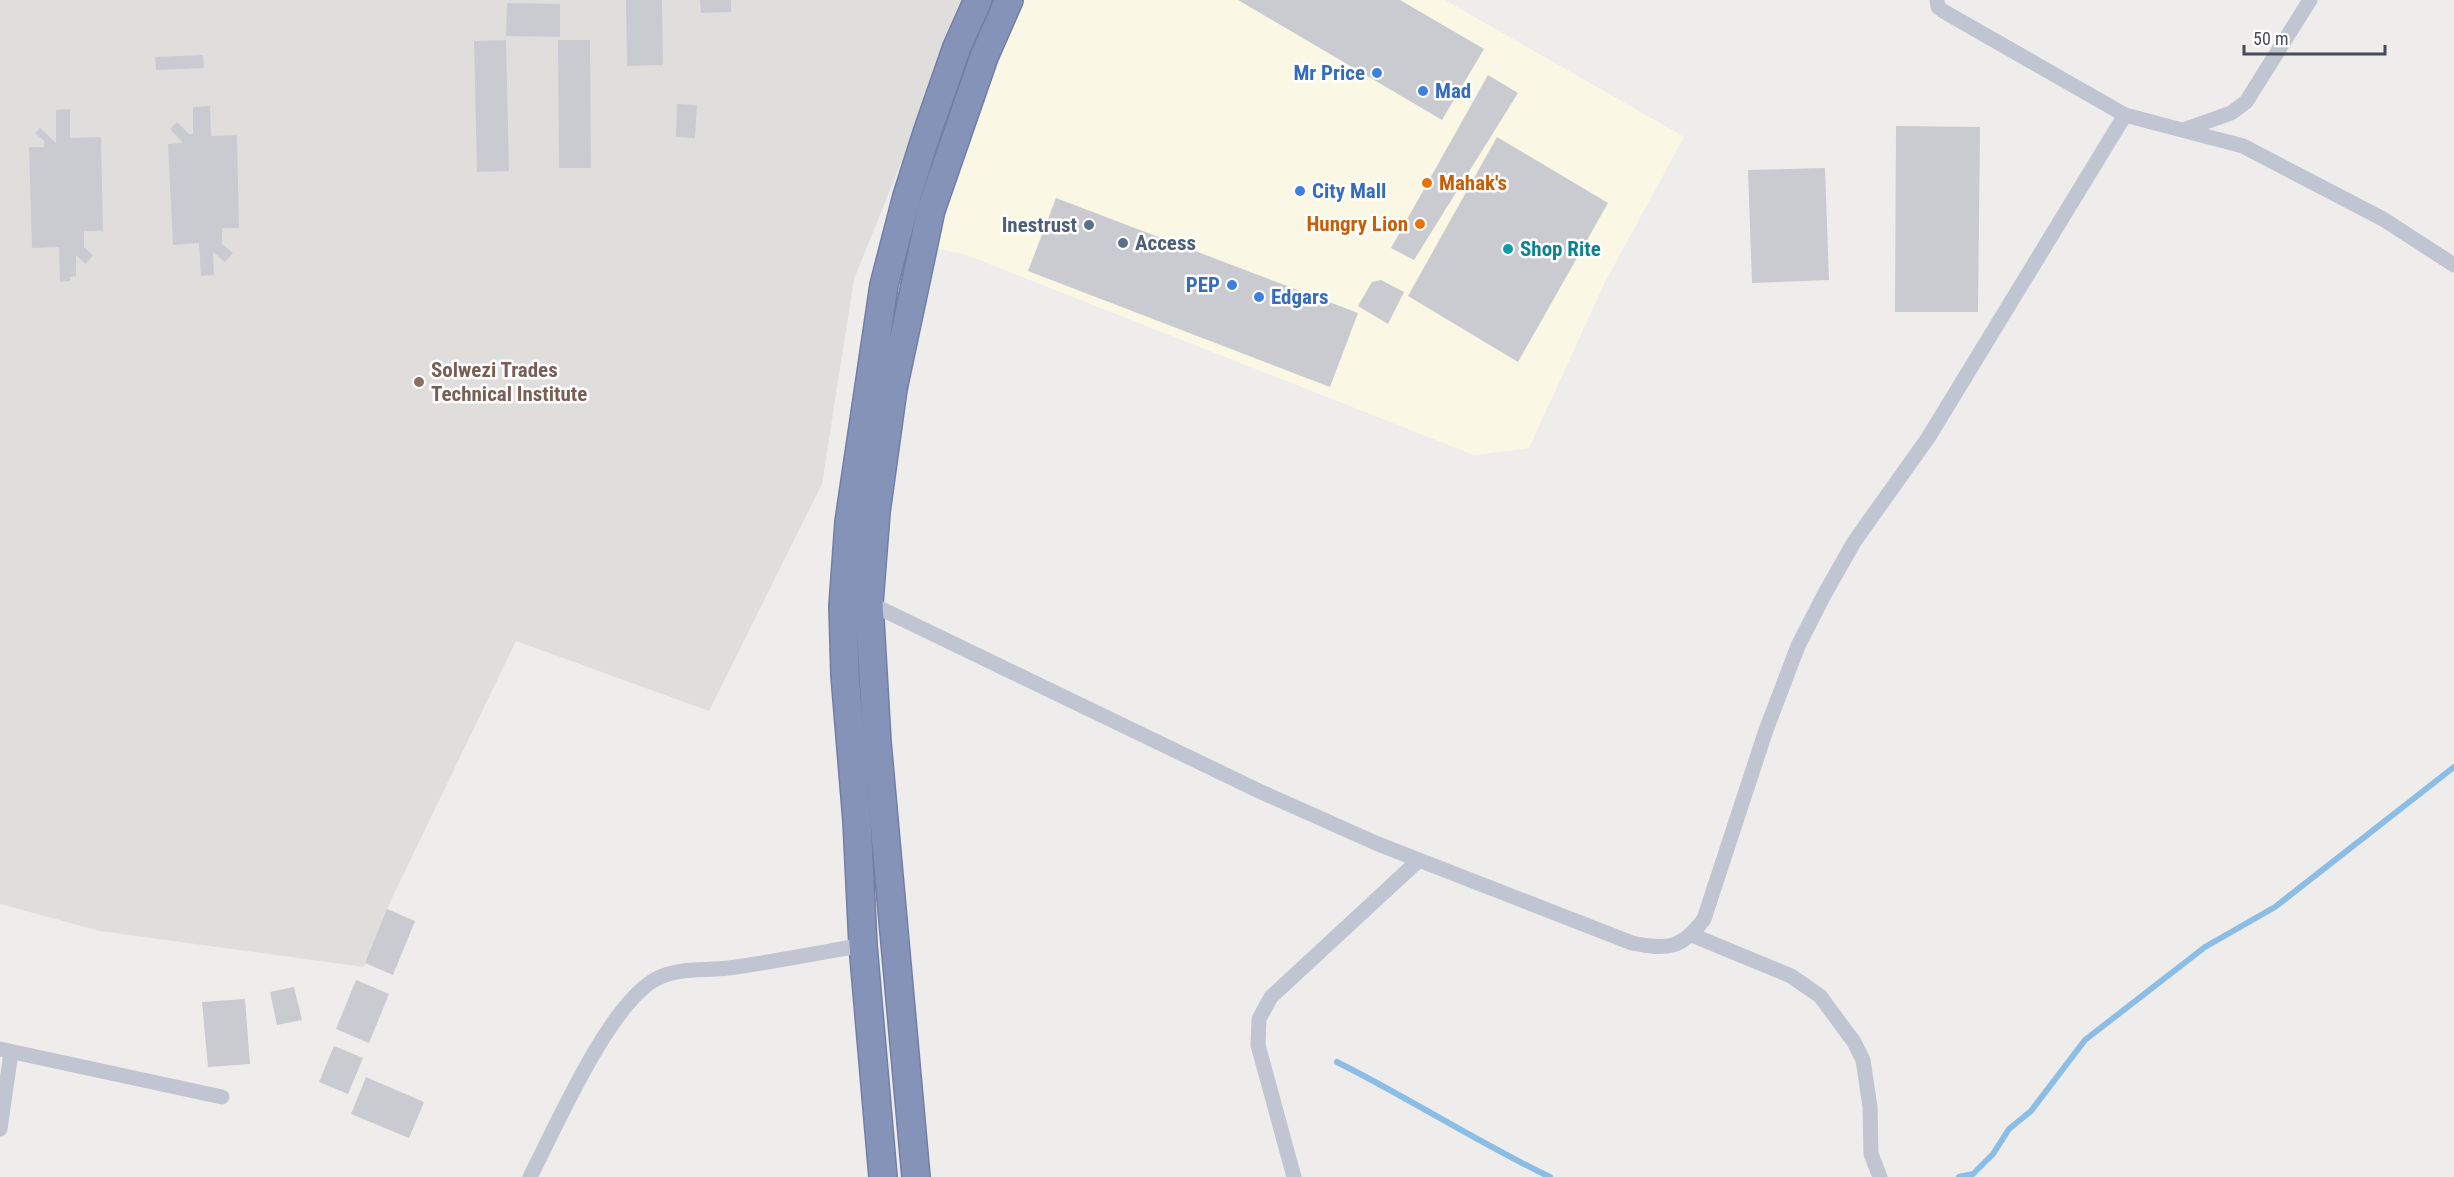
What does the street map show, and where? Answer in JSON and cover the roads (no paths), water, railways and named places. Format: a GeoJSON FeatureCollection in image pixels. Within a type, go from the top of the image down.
{"type":"FeatureCollection","features":[{"type":"Feature","properties":{"kind":"highway"},"geometry":{"type":"LineString","coordinates":[[883,1177],[863,945],[857,821],[844,675],[843,606],[852,500],[868,384],[890,263],[927,133],[957,47],[978,0]]}},
{"type":"Feature","properties":{"kind":"highway"},"geometry":{"type":"LineString","coordinates":[[916,1177],[877,742],[869,603],[876,512],[890,411],[932,210],[984,57],[1010,0]]}},
{"type":"Feature","properties":{"kind":"street"},"geometry":{"type":"LineString","coordinates":[[1937,0],[1938,7],[1943,11],[2125,115],[2186,129],[2243,146],[2382,219],[2454,265]]}},
{"type":"Feature","properties":{"kind":"street"},"geometry":{"type":"LineString","coordinates":[[2186,129],[2231,113],[2247,102],[2310,0]]}},
{"type":"Feature","properties":{"kind":"street"},"geometry":{"type":"LineString","coordinates":[[869,603],[1259,791],[1419,860],[1632,943],[1652,947],[1673,947],[1692,935],[1704,919],[1766,730],[1798,646],[1824,595],[1854,542],[1929,438],[2125,115]]}},
{"type":"Feature","properties":{"kind":"street"},"geometry":{"type":"LineString","coordinates":[[1294,1177],[1258,1044],[1257,1030],[1263,1008],[1294,974],[1419,860]]}},
{"type":"Feature","properties":{"kind":"street"},"geometry":{"type":"LineString","coordinates":[[1692,935],[1791,976],[1820,996],[1854,1042],[1863,1060],[1870,1107],[1871,1154],[1880,1177]]}},
{"type":"Feature","properties":{"kind":"street"},"geometry":{"type":"LineString","coordinates":[[530,1177],[592,1058],[621,1011],[656,979],[686,970],[725,968],[863,945]]}},
{"type":"Feature","properties":{"kind":"street"},"geometry":{"type":"LineString","coordinates":[[0,1129],[6,1051],[222,1097]]}},
{"type":"Feature","properties":{"kind":"waterway"},"geometry":{"type":"LineString","coordinates":[[1959,1177],[1973,1174],[1993,1154],[2009,1129],[2031,1111],[2085,1040],[2205,947],[2275,907],[2454,767]]}},
{"type":"Feature","properties":{"kind":"waterway"},"geometry":{"type":"LineString","coordinates":[[1337,1062],[1550,1177]]}},
{"type":"Feature","properties":{"kind":"place","name":"Mr Price"},"geometry":{"type":"Point","coordinates":[1377,73]}},
{"type":"Feature","properties":{"kind":"place","name":"Mad"},"geometry":{"type":"Point","coordinates":[1423,91]}},
{"type":"Feature","properties":{"kind":"place","name":"Mahak's"},"geometry":{"type":"Point","coordinates":[1427,183]}},
{"type":"Feature","properties":{"kind":"place","name":"City Mall"},"geometry":{"type":"Point","coordinates":[1300,191]}},
{"type":"Feature","properties":{"kind":"place","name":"Hungry Lion"},"geometry":{"type":"Point","coordinates":[1420,224]}},
{"type":"Feature","properties":{"kind":"place","name":"Inestrust"},"geometry":{"type":"Point","coordinates":[1089,225]}},
{"type":"Feature","properties":{"kind":"place","name":"Access"},"geometry":{"type":"Point","coordinates":[1123,243]}},
{"type":"Feature","properties":{"kind":"place","name":"Shop Rite"},"geometry":{"type":"Point","coordinates":[1508,249]}},
{"type":"Feature","properties":{"kind":"place","name":"PEP"},"geometry":{"type":"Point","coordinates":[1232,285]}},
{"type":"Feature","properties":{"kind":"place","name":"Edgars"},"geometry":{"type":"Point","coordinates":[1259,297]}},
{"type":"Feature","properties":{"kind":"place","name":"Solwezi Trades Technical Institute"},"geometry":{"type":"Point","coordinates":[419,382]}}]}
